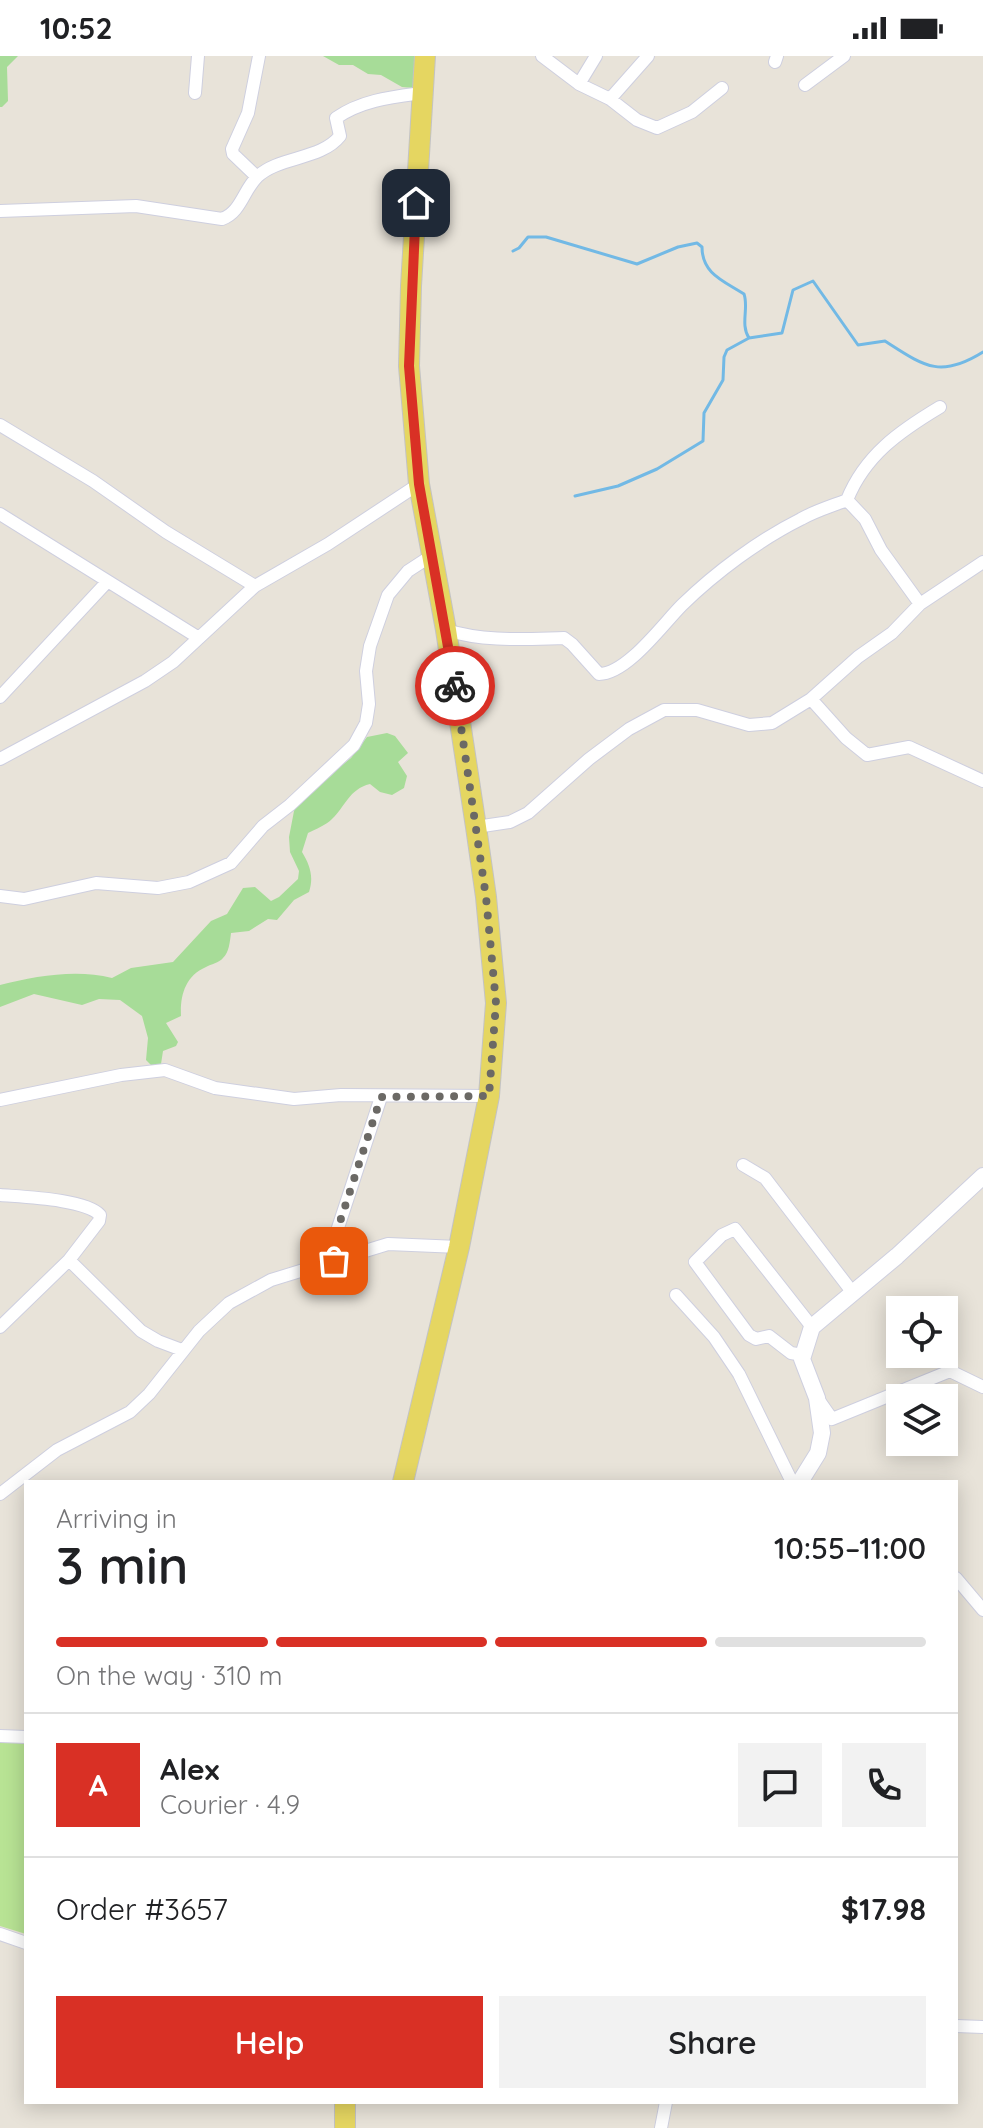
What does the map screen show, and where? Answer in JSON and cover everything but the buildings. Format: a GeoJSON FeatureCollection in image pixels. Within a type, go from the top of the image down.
{"type":"FeatureCollection","features":[{"type":"Feature","properties":{"kind":"main road"},"geometry":{"type":"LineString","coordinates":[[403,1480],[459,1247],[489,1096],[496,1003],[476,827],[446,630],[419,484],[409,366],[425,56]]}},
{"type":"Feature","properties":{"kind":"main road"},"geometry":{"type":"LineString","coordinates":[[345,2104],[345,2128]]}},
{"type":"Feature","properties":{"kind":"street"},"geometry":{"type":"LineString","coordinates":[[195,93],[198,56]]}},
{"type":"Feature","properties":{"kind":"street"},"geometry":{"type":"LineString","coordinates":[[257,177],[233,154],[232,149],[248,113],[259,56]]}},
{"type":"Feature","properties":{"kind":"street"},"geometry":{"type":"LineString","coordinates":[[542,56],[579,84],[610,99],[637,120],[657,128],[692,112],[722,88]]}},
{"type":"Feature","properties":{"kind":"street"},"geometry":{"type":"LineString","coordinates":[[579,84],[596,56]]}},
{"type":"Feature","properties":{"kind":"street"},"geometry":{"type":"LineString","coordinates":[[610,99],[648,56]]}},
{"type":"Feature","properties":{"kind":"street"},"geometry":{"type":"LineString","coordinates":[[805,85],[844,56]]}},
{"type":"Feature","properties":{"kind":"street"},"geometry":{"type":"LineString","coordinates":[[0,211],[136,206],[222,219],[232,215],[257,177],[278,165],[333,144],[340,136],[336,118],[346,111],[381,98],[422,89]]}},
{"type":"Feature","properties":{"kind":"street"},"geometry":{"type":"LineString","coordinates":[[446,630],[492,640],[564,638],[599,674],[607,674],[633,656],[683,604],[732,564],[805,516],[847,500],[863,470],[883,445],[907,426],[940,407]]}},
{"type":"Feature","properties":{"kind":"street"},"geometry":{"type":"LineString","coordinates":[[1,429],[93,481],[166,532],[255,586]]}},
{"type":"Feature","properties":{"kind":"street"},"geometry":{"type":"LineString","coordinates":[[0,759],[145,681],[173,662],[255,586],[328,544],[419,484]]}},
{"type":"Feature","properties":{"kind":"street"},"geometry":{"type":"LineString","coordinates":[[847,500],[865,519],[881,550],[920,604]]}},
{"type":"Feature","properties":{"kind":"street"},"geometry":{"type":"LineString","coordinates":[[0,514],[199,638]]}},
{"type":"Feature","properties":{"kind":"street"},"geometry":{"type":"LineString","coordinates":[[0,896],[24,899],[96,883],[158,888],[189,882],[231,863],[263,826],[354,745],[366,723],[369,704],[368,659],[388,595],[408,571],[431,556]]}},
{"type":"Feature","properties":{"kind":"street"},"geometry":{"type":"LineString","coordinates":[[476,827],[510,822],[528,813],[589,759],[629,729],[664,710],[697,710],[749,725],[772,723],[811,699],[858,657],[892,633],[920,604],[983,562]]}},
{"type":"Feature","properties":{"kind":"street"},"geometry":{"type":"LineString","coordinates":[[0,697],[107,582]]}},
{"type":"Feature","properties":{"kind":"street"},"geometry":{"type":"LineString","coordinates":[[811,699],[846,738],[867,755],[909,747],[983,781]]}},
{"type":"Feature","properties":{"kind":"street"},"geometry":{"type":"LineString","coordinates":[[0,1100],[121,1075],[165,1070],[215,1088],[294,1099],[341,1095],[489,1096]]}},
{"type":"Feature","properties":{"kind":"street"},"geometry":{"type":"LineString","coordinates":[[334,1261],[333,1243],[381,1097]]}},
{"type":"Feature","properties":{"kind":"street"},"geometry":{"type":"LineString","coordinates":[[743,1165],[765,1178],[853,1293]]}},
{"type":"Feature","properties":{"kind":"street"},"geometry":{"type":"LineString","coordinates":[[801,1480],[818,1453],[822,1433],[817,1398],[802,1359],[812,1327],[983,1176]]}},
{"type":"Feature","properties":{"kind":"street"},"geometry":{"type":"LineString","coordinates":[[0,1195],[68,1203],[96,1210],[100,1215],[99,1221],[69,1260],[0,1327]]}},
{"type":"Feature","properties":{"kind":"street"},"geometry":{"type":"LineString","coordinates":[[803,1355],[791,1353],[769,1336],[756,1339],[749,1335],[695,1262],[722,1235],[735,1229],[812,1327]]}},
{"type":"Feature","properties":{"kind":"street"},"geometry":{"type":"LineString","coordinates":[[0,1494],[57,1450],[130,1412],[149,1394],[182,1350],[229,1303],[271,1280],[388,1244],[459,1247]]}},
{"type":"Feature","properties":{"kind":"street"},"geometry":{"type":"LineString","coordinates":[[69,1260],[141,1331],[182,1350]]}},
{"type":"Feature","properties":{"kind":"street"},"geometry":{"type":"LineString","coordinates":[[676,1295],[714,1337],[739,1374],[791,1480]]}},
{"type":"Feature","properties":{"kind":"street"},"geometry":{"type":"LineString","coordinates":[[817,1398],[832,1419],[950,1371],[983,1387]]}},
{"type":"Feature","properties":{"kind":"street"},"geometry":{"type":"LineString","coordinates":[[958,1580],[983,1610]]}},
{"type":"Feature","properties":{"kind":"street"},"geometry":{"type":"LineString","coordinates":[[0,1736],[24,1737]]}},
{"type":"Feature","properties":{"kind":"street"},"geometry":{"type":"LineString","coordinates":[[0,1934],[24,1942]]}},
{"type":"Feature","properties":{"kind":"street"},"geometry":{"type":"LineString","coordinates":[[958,2026],[983,2027]]}},
{"type":"Feature","properties":{"kind":"street"},"geometry":{"type":"LineString","coordinates":[[661,2128],[666,2104]]}},
{"type":"Feature","properties":{"kind":"green space"},"geometry":{"type":"Polygon","coordinates":[[[0,56],[18,56],[7,67],[8,101],[2,107],[0,107],[0,56]]]}},
{"type":"Feature","properties":{"kind":"green space"},"geometry":{"type":"Polygon","coordinates":[[[323,56],[419,56],[413,88],[402,87],[381,75],[368,74],[353,65],[339,65],[323,56]]]}},
{"type":"Feature","properties":{"kind":"green space"},"geometry":{"type":"Polygon","coordinates":[[[387,733],[395,736],[408,753],[398,762],[407,776],[404,788],[392,795],[380,792],[370,784],[363,786],[352,794],[330,821],[308,833],[302,852],[310,871],[309,892],[294,900],[277,920],[268,919],[249,931],[231,933],[225,956],[193,976],[183,994],[181,1016],[166,1023],[178,1042],[176,1046],[163,1051],[161,1064],[152,1066],[146,1060],[148,1038],[142,1016],[120,1000],[99,999],[82,1005],[34,994],[0,1007],[0,985],[56,975],[84,974],[112,978],[131,968],[173,962],[211,921],[227,914],[243,888],[255,887],[271,901],[279,897],[298,879],[299,871],[290,852],[289,837],[295,806],[351,758],[367,737],[387,733]]]}},
{"type":"Feature","properties":{"kind":"green space"},"geometry":{"type":"Polygon","coordinates":[[[0,1741],[24,1744],[24,1933],[0,1926],[0,1741]]]}},
{"type":"Feature","properties":{"kind":"waterway"},"geometry":{"type":"LineString","coordinates":[[513,251],[528,237],[546,237],[637,264],[678,247],[697,243],[702,247],[710,270],[744,294],[745,327],[749,338]]}},
{"type":"Feature","properties":{"kind":"waterway"},"geometry":{"type":"LineString","coordinates":[[575,496],[618,486],[657,469],[703,441],[704,413],[723,380],[727,350],[749,338],[782,333],[793,290],[813,281],[858,345],[885,341],[922,363],[943,367],[983,352]]}},
{"type":"Feature","properties":{"kind":"way so far"},"geometry":{"type":"LineString","coordinates":[[334,1261],[333,1243],[381,1097],[489,1096],[496,1003],[486,897],[455,686]]}},
{"type":"Feature","properties":{"kind":"route"},"geometry":{"type":"LineString","coordinates":[[416,203],[409,366],[419,484],[455,686]]}}]}
